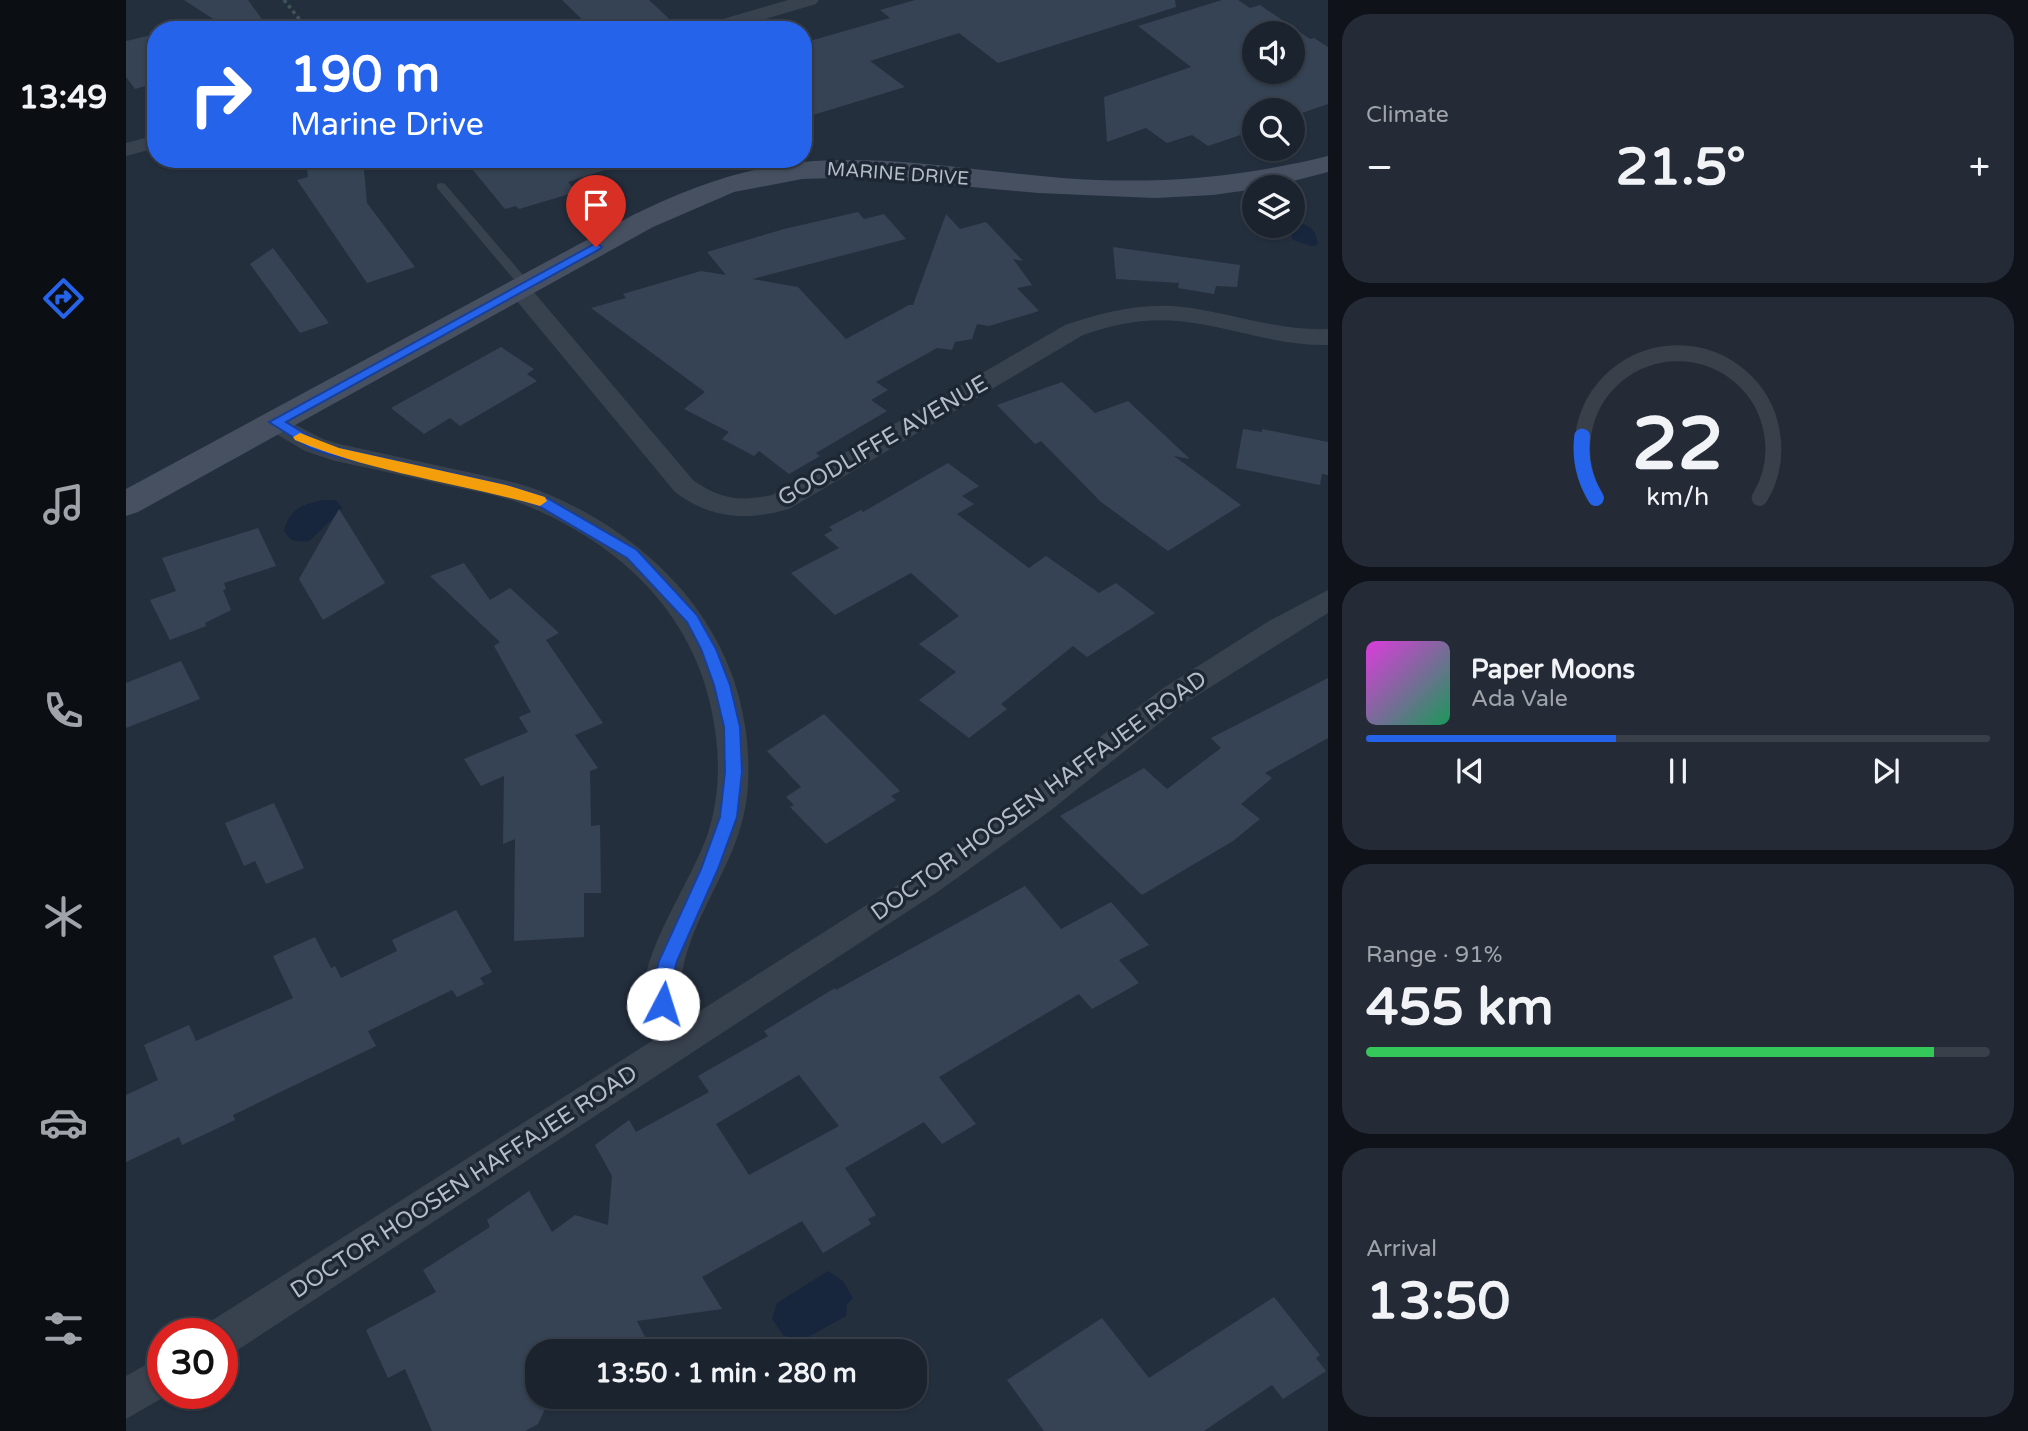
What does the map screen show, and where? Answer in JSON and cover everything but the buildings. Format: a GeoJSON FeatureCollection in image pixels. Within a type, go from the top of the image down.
{"type":"FeatureCollection","features":[{"type":"Feature","properties":{"kind":"street"},"geometry":{"type":"LineString","coordinates":[[737,21],[809,0]]}},
{"type":"Feature","properties":{"kind":"street"},"geometry":{"type":"LineString","coordinates":[[126,150],[147,144]]}},
{"type":"Feature","properties":{"kind":"street","name":"MARINE DRIVE"},"geometry":{"type":"LineString","coordinates":[[126,504],[688,198],[731,182],[778,172],[820,168],[863,169],[1134,192],[1196,190],[1259,181],[1328,164]]}},
{"type":"Feature","properties":{"kind":"street","name":"GOODLIFFE AVENUE"},"geometry":{"type":"LineString","coordinates":[[522,287],[684,486],[701,500],[733,508],[754,509],[780,503],[1074,330],[1098,321],[1151,312],[1194,316],[1294,336],[1328,337]]}},
{"type":"Feature","properties":{"kind":"street"},"geometry":{"type":"LineString","coordinates":[[275,422],[314,445],[335,452],[506,490],[542,501],[632,554],[692,618],[709,649],[722,685],[732,727],[733,772],[729,817],[673,948],[662,983],[663,1004],[675,1047]]}},
{"type":"Feature","properties":{"kind":"street","name":"DOCTOR HOOSEN HAFFAJEE ROAD"},"geometry":{"type":"LineString","coordinates":[[238,1327],[928,882],[1039,802],[1206,674],[1328,600]]}},
{"type":"Feature","properties":{"kind":"street"},"geometry":{"type":"LineString","coordinates":[[126,1399],[147,1385]]}},
{"type":"Feature","properties":{"kind":"lane"},"geometry":{"type":"LineString","coordinates":[[441,186],[522,287]]}},
{"type":"Feature","properties":{"kind":"path"},"geometry":{"type":"LineString","coordinates":[[284,0],[301,21]]}},
{"type":"Feature","properties":{"kind":"water"},"geometry":{"type":"Polygon","coordinates":[[[1305,225],[1316,235],[1318,245],[1311,246],[1292,238],[1305,238],[1305,225]]]}},
{"type":"Feature","properties":{"kind":"water"},"geometry":{"type":"Polygon","coordinates":[[[323,500],[336,500],[342,508],[309,541],[291,540],[284,531],[293,512],[323,500]]]}},
{"type":"Feature","properties":{"kind":"water"},"geometry":{"type":"Polygon","coordinates":[[[828,1271],[843,1281],[853,1298],[847,1304],[846,1316],[805,1339],[783,1335],[772,1319],[777,1303],[828,1271]]]}},
{"type":"Feature","properties":{"kind":"slow traffic"},"geometry":{"type":"LineString","coordinates":[[300,437],[335,452],[506,490],[540,501]]}},
{"type":"Feature","properties":{"kind":"route"},"geometry":{"type":"LineString","coordinates":[[596,247],[275,422],[314,445],[335,452],[506,490],[542,501],[632,554],[692,618],[709,649],[722,685],[732,727],[733,772],[729,817],[668,961],[662,983],[663,1004]]}}]}
